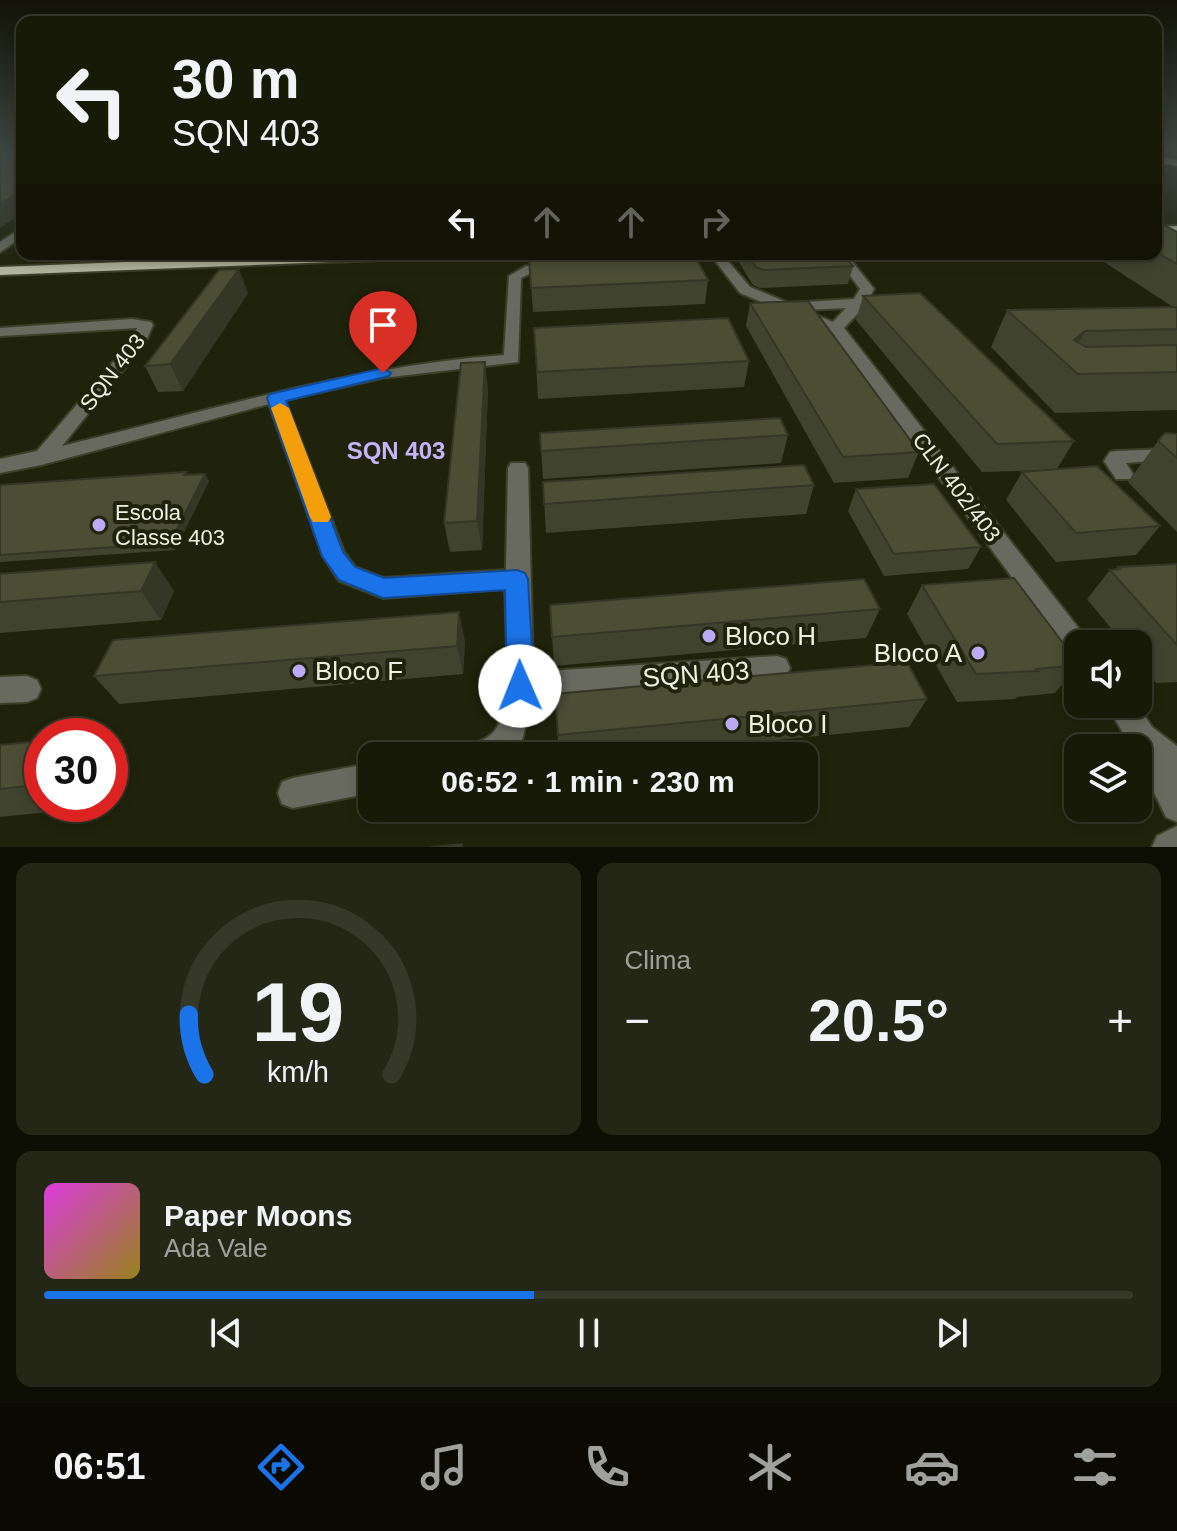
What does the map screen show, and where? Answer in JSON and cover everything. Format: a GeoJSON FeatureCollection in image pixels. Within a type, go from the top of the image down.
{"type":"FeatureCollection","features":[{"type":"Feature","properties":{"kind":"main road"},"geometry":{"type":"LineString","coordinates":[[0,262],[39,260]]}},
{"type":"Feature","properties":{"kind":"main road"},"geometry":{"type":"LineString","coordinates":[[0,271],[280,260]]}},
{"type":"Feature","properties":{"kind":"street"},"geometry":{"type":"LineString","coordinates":[[0,248],[16,236]]}},
{"type":"Feature","properties":{"kind":"street"},"geometry":{"type":"LineString","coordinates":[[720,260],[745,290],[836,328],[847,312],[860,303],[867,289],[845,260]]}},
{"type":"Feature","properties":{"kind":"street","name":"SQN 403"},"geometry":{"type":"LineString","coordinates":[[0,473],[276,398],[410,367],[512,359],[515,276],[530,269],[572,266]]}},
{"type":"Feature","properties":{"kind":"street"},"geometry":{"type":"LineString","coordinates":[[783,306],[860,303]]}},
{"type":"Feature","properties":{"kind":"street","name":"SQN 403"},"geometry":{"type":"LineString","coordinates":[[0,332],[132,323],[146,325],[140,340],[41,460],[0,466]]}},
{"type":"Feature","properties":{"kind":"street","name":"CLN 402/403"},"geometry":{"type":"LineString","coordinates":[[836,328],[1065,630]]}},
{"type":"Feature","properties":{"kind":"street"},"geometry":{"type":"LineString","coordinates":[[276,398],[334,556],[347,574],[383,588],[517,579]]}},
{"type":"Feature","properties":{"kind":"street"},"geometry":{"type":"LineString","coordinates":[[1123,474],[1114,461],[1117,457],[1174,456]]}},
{"type":"Feature","properties":{"kind":"street"},"geometry":{"type":"LineString","coordinates":[[503,742],[509,737],[520,686],[518,468]]}},
{"type":"Feature","properties":{"kind":"street","name":"SQN 403"},"geometry":{"type":"LineString","coordinates":[[520,686],[777,668]]}},
{"type":"Feature","properties":{"kind":"street"},"geometry":{"type":"LineString","coordinates":[[1130,718],[1177,806]]}},
{"type":"Feature","properties":{"kind":"street"},"geometry":{"type":"LineString","coordinates":[[1138,730],[1177,766]]}},
{"type":"Feature","properties":{"kind":"street"},"geometry":{"type":"LineString","coordinates":[[293,793],[358,781]]}},
{"type":"Feature","properties":{"kind":"street"},"geometry":{"type":"LineString","coordinates":[[1168,847],[1177,844]]}},
{"type":"Feature","properties":{"kind":"building"},"geometry":{"type":"Polygon","coordinates":[[[0,192],[16,192],[16,195],[0,204],[0,192]]]}},
{"type":"Feature","properties":{"kind":"building"},"geometry":{"type":"Polygon","coordinates":[[[1162,224],[1177,232],[1177,264],[1162,255],[1162,224]]]}},
{"type":"Feature","properties":{"kind":"building"},"geometry":{"type":"Polygon","coordinates":[[[529,260],[697,260],[708,280],[531,288],[529,260]]]}},
{"type":"Feature","properties":{"kind":"building"},"geometry":{"type":"Polygon","coordinates":[[[751,260],[848,260],[853,266],[763,270],[751,260]]]}},
{"type":"Feature","properties":{"kind":"building"},"geometry":{"type":"Polygon","coordinates":[[[239,269],[170,364],[145,366],[219,270],[239,269]]]}},
{"type":"Feature","properties":{"kind":"building"},"geometry":{"type":"Polygon","coordinates":[[[920,293],[1074,441],[997,444],[863,296],[920,293]]]}},
{"type":"Feature","properties":{"kind":"building"},"geometry":{"type":"Polygon","coordinates":[[[808,301],[919,452],[843,457],[750,303],[808,301]]]}},
{"type":"Feature","properties":{"kind":"building"},"geometry":{"type":"Polygon","coordinates":[[[1177,307],[1177,329],[1085,331],[1074,340],[1086,347],[1177,345],[1177,372],[1078,374],[1007,310],[1177,307]]]}},
{"type":"Feature","properties":{"kind":"building"},"geometry":{"type":"Polygon","coordinates":[[[728,318],[749,361],[537,372],[534,328],[728,318]]]}},
{"type":"Feature","properties":{"kind":"building"},"geometry":{"type":"Polygon","coordinates":[[[485,362],[477,521],[444,523],[461,363],[485,362]]]}},
{"type":"Feature","properties":{"kind":"building"},"geometry":{"type":"Polygon","coordinates":[[[780,418],[788,435],[541,451],[540,433],[780,418]]]}},
{"type":"Feature","properties":{"kind":"building"},"geometry":{"type":"Polygon","coordinates":[[[1165,433],[1177,434],[1177,458],[1158,441],[1165,433]]]}},
{"type":"Feature","properties":{"kind":"building"},"geometry":{"type":"Polygon","coordinates":[[[804,465],[814,485],[544,504],[543,482],[804,465]]]}},
{"type":"Feature","properties":{"kind":"building"},"geometry":{"type":"Polygon","coordinates":[[[1097,466],[1160,526],[1076,533],[1022,472],[1097,466]]]}},
{"type":"Feature","properties":{"kind":"building","name":"Escola Classe 403"},"geometry":{"type":"Polygon","coordinates":[[[186,472],[184,475],[205,474],[170,543],[0,555],[0,485],[186,472]]]}},
{"type":"Feature","properties":{"kind":"building"},"geometry":{"type":"Polygon","coordinates":[[[934,484],[981,547],[894,554],[856,489],[934,484]]]}},
{"type":"Feature","properties":{"kind":"building"},"geometry":{"type":"Polygon","coordinates":[[[155,562],[141,591],[0,602],[0,574],[155,562]]]}},
{"type":"Feature","properties":{"kind":"building"},"geometry":{"type":"Polygon","coordinates":[[[1177,564],[1177,645],[1110,570],[1177,564]]]}},
{"type":"Feature","properties":{"kind":"building"},"geometry":{"type":"Polygon","coordinates":[[[1014,578],[1064,644],[1064,666],[976,674],[922,585],[1014,578]]]}},
{"type":"Feature","properties":{"kind":"building"},"geometry":{"type":"Polygon","coordinates":[[[864,579],[880,609],[552,637],[550,605],[864,579]]]}},
{"type":"Feature","properties":{"kind":"building"},"geometry":{"type":"Polygon","coordinates":[[[459,612],[457,646],[94,676],[113,640],[459,612]]]}},
{"type":"Feature","properties":{"kind":"building"},"geometry":{"type":"Polygon","coordinates":[[[907,662],[927,699],[558,735],[555,694],[907,662]]]}},
{"type":"Feature","properties":{"kind":"building"},"geometry":{"type":"Polygon","coordinates":[[[24,743],[24,786],[0,789],[0,745],[24,743]]]}},
{"type":"Feature","properties":{"kind":"building"},"geometry":{"type":"Polygon","coordinates":[[[462,844],[462,847],[431,847],[462,844]]]}},
{"type":"Feature","properties":{"kind":"slow traffic"},"geometry":{"type":"LineString","coordinates":[[280,408],[321,517]]}},
{"type":"Feature","properties":{"kind":"place","name":"Escola Classe 403"},"geometry":{"type":"Point","coordinates":[99,525]}},
{"type":"Feature","properties":{"kind":"place","name":"Bloco H"},"geometry":{"type":"Point","coordinates":[709,636]}},
{"type":"Feature","properties":{"kind":"place","name":"Bloco A"},"geometry":{"type":"Point","coordinates":[978,653]}},
{"type":"Feature","properties":{"kind":"place","name":"Bloco F"},"geometry":{"type":"Point","coordinates":[299,671]}},
{"type":"Feature","properties":{"kind":"place","name":"Bloco I"},"geometry":{"type":"Point","coordinates":[732,724]}},
{"type":"Feature","properties":{"kind":"district","name":"SQN 403"},"geometry":{"type":"Point","coordinates":[396,451]}},
{"type":"Feature","properties":{"kind":"route"},"geometry":{"type":"LineString","coordinates":[[383,373],[276,398],[334,556],[347,574],[383,588],[517,579],[520,686]]}}]}
